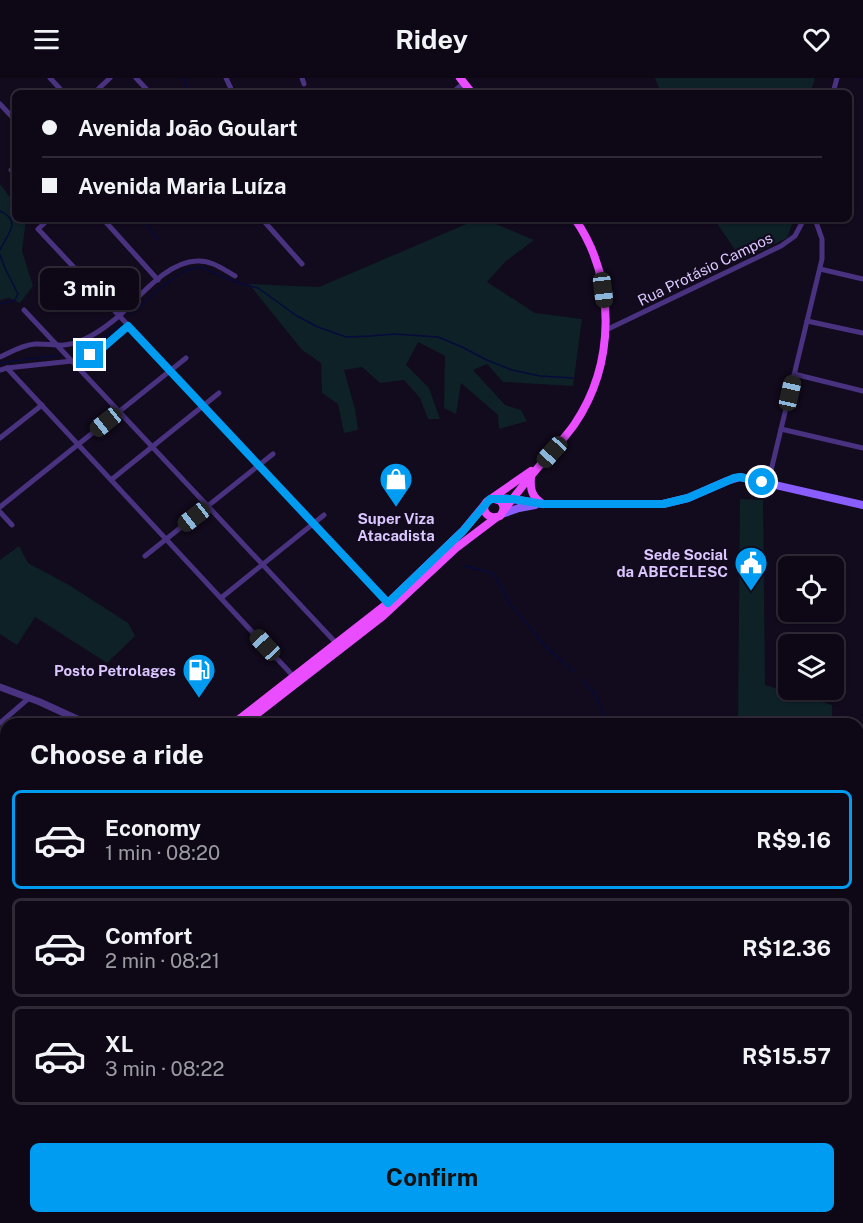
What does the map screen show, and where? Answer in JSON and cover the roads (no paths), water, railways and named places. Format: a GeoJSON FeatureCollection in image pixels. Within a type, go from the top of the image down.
{"type":"FeatureCollection","features":[{"type":"Feature","properties":{"kind":"main road"},"geometry":{"type":"LineString","coordinates":[[241,718],[339,646],[456,548],[501,514],[573,426],[590,397],[601,362],[606,330],[606,309],[600,274],[591,247],[577,222]]}},
{"type":"Feature","properties":{"kind":"main road"},"geometry":{"type":"LineString","coordinates":[[390,605],[463,531],[490,500],[541,464]]}},
{"type":"Feature","properties":{"kind":"main road"},"geometry":{"type":"LineString","coordinates":[[531,477],[530,485],[533,495],[543,504]]}},
{"type":"Feature","properties":{"kind":"main road"},"geometry":{"type":"LineString","coordinates":[[490,500],[484,509],[491,518],[527,506],[543,504],[663,504],[688,498],[740,477],[863,504]]}},
{"type":"Feature","properties":{"kind":"main road"},"geometry":{"type":"LineString","coordinates":[[490,500],[513,499],[543,504]]}},
{"type":"Feature","properties":{"kind":"main road"},"geometry":{"type":"LineString","coordinates":[[490,500],[500,501],[504,506],[501,514]]}},
{"type":"Feature","properties":{"kind":"main road"},"geometry":{"type":"LineString","coordinates":[[251,718],[296,679]]}},
{"type":"Feature","properties":{"kind":"street"},"geometry":{"type":"LineString","coordinates":[[51,78],[61,90]]}},
{"type":"Feature","properties":{"kind":"street"},"geometry":{"type":"LineString","coordinates":[[97,90],[110,78]]}},
{"type":"Feature","properties":{"kind":"street"},"geometry":{"type":"LineString","coordinates":[[136,78],[147,90]]}},
{"type":"Feature","properties":{"kind":"street"},"geometry":{"type":"LineString","coordinates":[[0,104],[12,117]]}},
{"type":"Feature","properties":{"kind":"street"},"geometry":{"type":"LineString","coordinates":[[46,222],[38,230],[390,605]]}},
{"type":"Feature","properties":{"kind":"street"},"geometry":{"type":"LineString","coordinates":[[106,222],[158,280]]}},
{"type":"Feature","properties":{"kind":"street"},"geometry":{"type":"LineString","coordinates":[[265,222],[302,264]]}},
{"type":"Feature","properties":{"kind":"street","name":"Rua Protásio Campos"},"geometry":{"type":"LineString","coordinates":[[606,330],[789,242],[801,228],[803,222]]}},
{"type":"Feature","properties":{"kind":"street"},"geometry":{"type":"LineString","coordinates":[[768,483],[820,269],[823,249],[816,222]]}},
{"type":"Feature","properties":{"kind":"street"},"geometry":{"type":"LineString","coordinates":[[0,357],[27,346],[69,345],[90,337],[119,316],[172,268],[189,262],[215,264],[235,276]]}},
{"type":"Feature","properties":{"kind":"street"},"geometry":{"type":"LineString","coordinates":[[820,269],[863,279]]}},
{"type":"Feature","properties":{"kind":"street"},"geometry":{"type":"LineString","coordinates":[[24,310],[339,646]]}},
{"type":"Feature","properties":{"kind":"street"},"geometry":{"type":"LineString","coordinates":[[807,321],[863,333]]}},
{"type":"Feature","properties":{"kind":"street"},"geometry":{"type":"LineString","coordinates":[[3,369],[82,358],[99,351],[128,326]]}},
{"type":"Feature","properties":{"kind":"street"},"geometry":{"type":"LineString","coordinates":[[0,507],[186,358]]}},
{"type":"Feature","properties":{"kind":"street"},"geometry":{"type":"LineString","coordinates":[[3,369],[42,405],[296,679]]}},
{"type":"Feature","properties":{"kind":"street"},"geometry":{"type":"LineString","coordinates":[[794,374],[863,391]]}},
{"type":"Feature","properties":{"kind":"street"},"geometry":{"type":"LineString","coordinates":[[111,480],[219,393]]}},
{"type":"Feature","properties":{"kind":"street"},"geometry":{"type":"LineString","coordinates":[[0,438],[42,405]]}},
{"type":"Feature","properties":{"kind":"street"},"geometry":{"type":"LineString","coordinates":[[781,429],[863,448]]}},
{"type":"Feature","properties":{"kind":"street"},"geometry":{"type":"LineString","coordinates":[[145,556],[273,454]]}},
{"type":"Feature","properties":{"kind":"street"},"geometry":{"type":"LineString","coordinates":[[0,512],[12,525]]}},
{"type":"Feature","properties":{"kind":"street"},"geometry":{"type":"LineString","coordinates":[[221,598],[324,515]]}},
{"type":"Feature","properties":{"kind":"street"},"geometry":{"type":"LineString","coordinates":[[0,687],[76,718]]}},
{"type":"Feature","properties":{"kind":"street"},"geometry":{"type":"LineString","coordinates":[[6,718],[29,698]]}},
{"type":"Feature","properties":{"kind":"waterway"},"geometry":{"type":"LineString","coordinates":[[184,78],[188,90]]}},
{"type":"Feature","properties":{"kind":"waterway"},"geometry":{"type":"LineString","coordinates":[[0,211],[11,219],[12,224],[0,250]]}},
{"type":"Feature","properties":{"kind":"waterway"},"geometry":{"type":"LineString","coordinates":[[144,222],[158,240]]}},
{"type":"Feature","properties":{"kind":"waterway"},"geometry":{"type":"LineString","coordinates":[[0,255],[18,294],[15,300],[0,304]]}},
{"type":"Feature","properties":{"kind":"waterway"},"geometry":{"type":"LineString","coordinates":[[130,315],[177,276],[186,270],[200,267],[258,288],[297,316],[318,327],[346,337],[394,334],[438,337],[512,370],[540,376],[573,378]]}},
{"type":"Feature","properties":{"kind":"waterway"},"geometry":{"type":"LineString","coordinates":[[71,352],[99,340],[120,326]]}},
{"type":"Feature","properties":{"kind":"waterway"},"geometry":{"type":"LineString","coordinates":[[0,363],[60,355]]}},
{"type":"Feature","properties":{"kind":"waterway"},"geometry":{"type":"LineString","coordinates":[[465,566],[493,573],[510,604],[547,648],[574,672]]}},
{"type":"Feature","properties":{"kind":"waterway"},"geometry":{"type":"LineString","coordinates":[[581,679],[595,694],[605,718]]}},
{"type":"Feature","properties":{"kind":"place","name":"Super Viza Atacadista"},"geometry":{"type":"Point","coordinates":[396,508]}},
{"type":"Feature","properties":{"kind":"place","name":"Sede Social da ABECELESC"},"geometry":{"type":"Point","coordinates":[751,592]}},
{"type":"Feature","properties":{"kind":"place","name":"Posto Petrolages"},"geometry":{"type":"Point","coordinates":[199,699]}}]}
